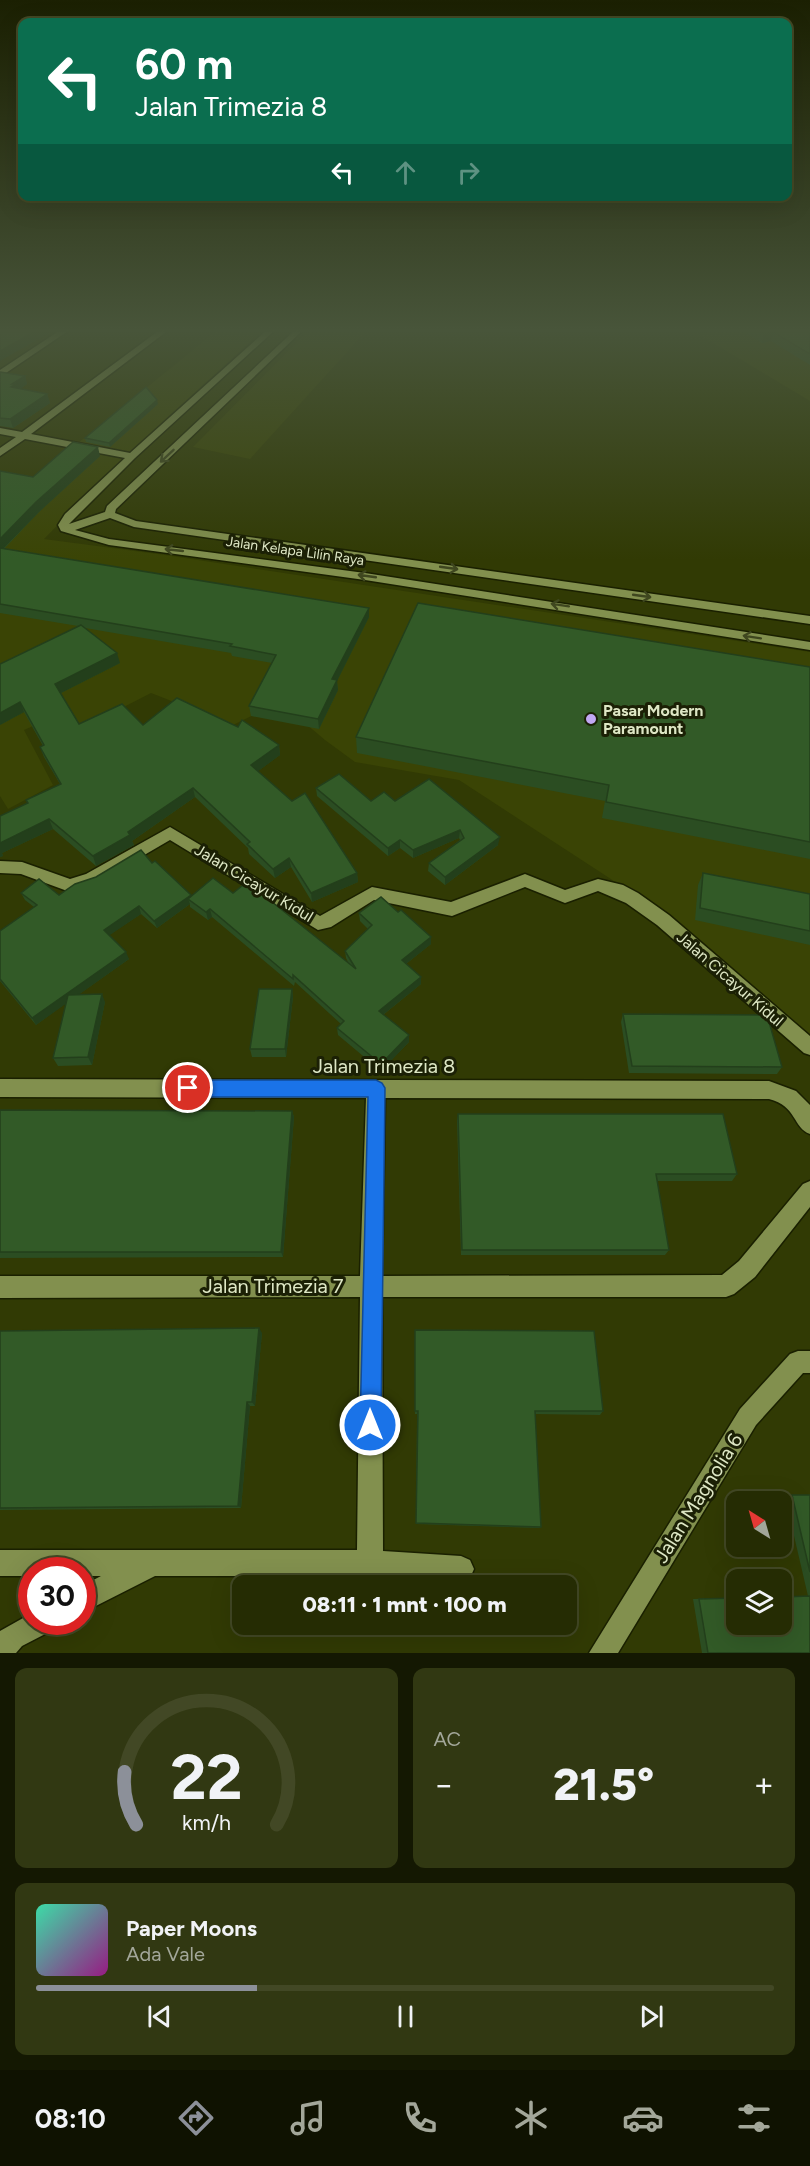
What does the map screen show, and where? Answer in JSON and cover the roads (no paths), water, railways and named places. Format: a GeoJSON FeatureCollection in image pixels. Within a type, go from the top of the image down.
{"type":"FeatureCollection","features":[{"type":"Feature","properties":{"kind":"street"},"geometry":{"type":"LineString","coordinates":[[0,453],[63,406]]}},
{"type":"Feature","properties":{"kind":"street"},"geometry":{"type":"LineString","coordinates":[[194,406],[132,456],[69,516],[63,525],[65,529],[110,514],[111,508],[209,406]]}},
{"type":"Feature","properties":{"kind":"street"},"geometry":{"type":"LineString","coordinates":[[0,431],[132,456]]}},
{"type":"Feature","properties":{"kind":"street","name":"Jalan Kelapa Lilin Raya"},"geometry":{"type":"LineString","coordinates":[[110,514],[134,524],[810,620]]}},
{"type":"Feature","properties":{"kind":"street"},"geometry":{"type":"LineString","coordinates":[[114,544],[112,535],[134,524]]}},
{"type":"Feature","properties":{"kind":"street","name":"Jalan Kelapa Lilin Raya"},"geometry":{"type":"LineString","coordinates":[[65,529],[72,534],[114,544],[197,552],[471,591],[810,646]]}},
{"type":"Feature","properties":{"kind":"street","name":"Jalan Cicayur Kidul"},"geometry":{"type":"LineString","coordinates":[[0,867],[22,868],[70,886],[92,878],[170,833],[318,922],[325,922],[372,894],[452,909],[525,880],[565,897],[598,885],[617,890],[656,915],[810,1047]]}},
{"type":"Feature","properties":{"kind":"street"},"geometry":{"type":"LineString","coordinates":[[370,1563],[371,1286],[376,1088]]}},
{"type":"Feature","properties":{"kind":"street","name":"Jalan Trimezia 8"},"geometry":{"type":"LineString","coordinates":[[0,1089],[769,1090],[780,1092],[802,1106],[810,1125]]}},
{"type":"Feature","properties":{"kind":"street","name":"Jalan Trimezia 7"},"geometry":{"type":"LineString","coordinates":[[0,1287],[726,1286],[747,1269],[810,1191]]}},
{"type":"Feature","properties":{"kind":"street","name":"Jalan Magnolia 6"},"geometry":{"type":"LineString","coordinates":[[603,1653],[748,1417],[798,1362],[810,1362]]}},
{"type":"Feature","properties":{"kind":"street"},"geometry":{"type":"LineString","coordinates":[[0,1563],[370,1563],[460,1569]]}},
{"type":"Feature","properties":{"kind":"street"},"geometry":{"type":"LineString","coordinates":[[96,1592],[151,1563]]}},
{"type":"Feature","properties":{"kind":"street"},"geometry":{"type":"LineString","coordinates":[[0,1649],[18,1634]]}},
{"type":"Feature","properties":{"kind":"place","name":"Pasar Modern Paramount"},"geometry":{"type":"Point","coordinates":[591,719]}}]}
